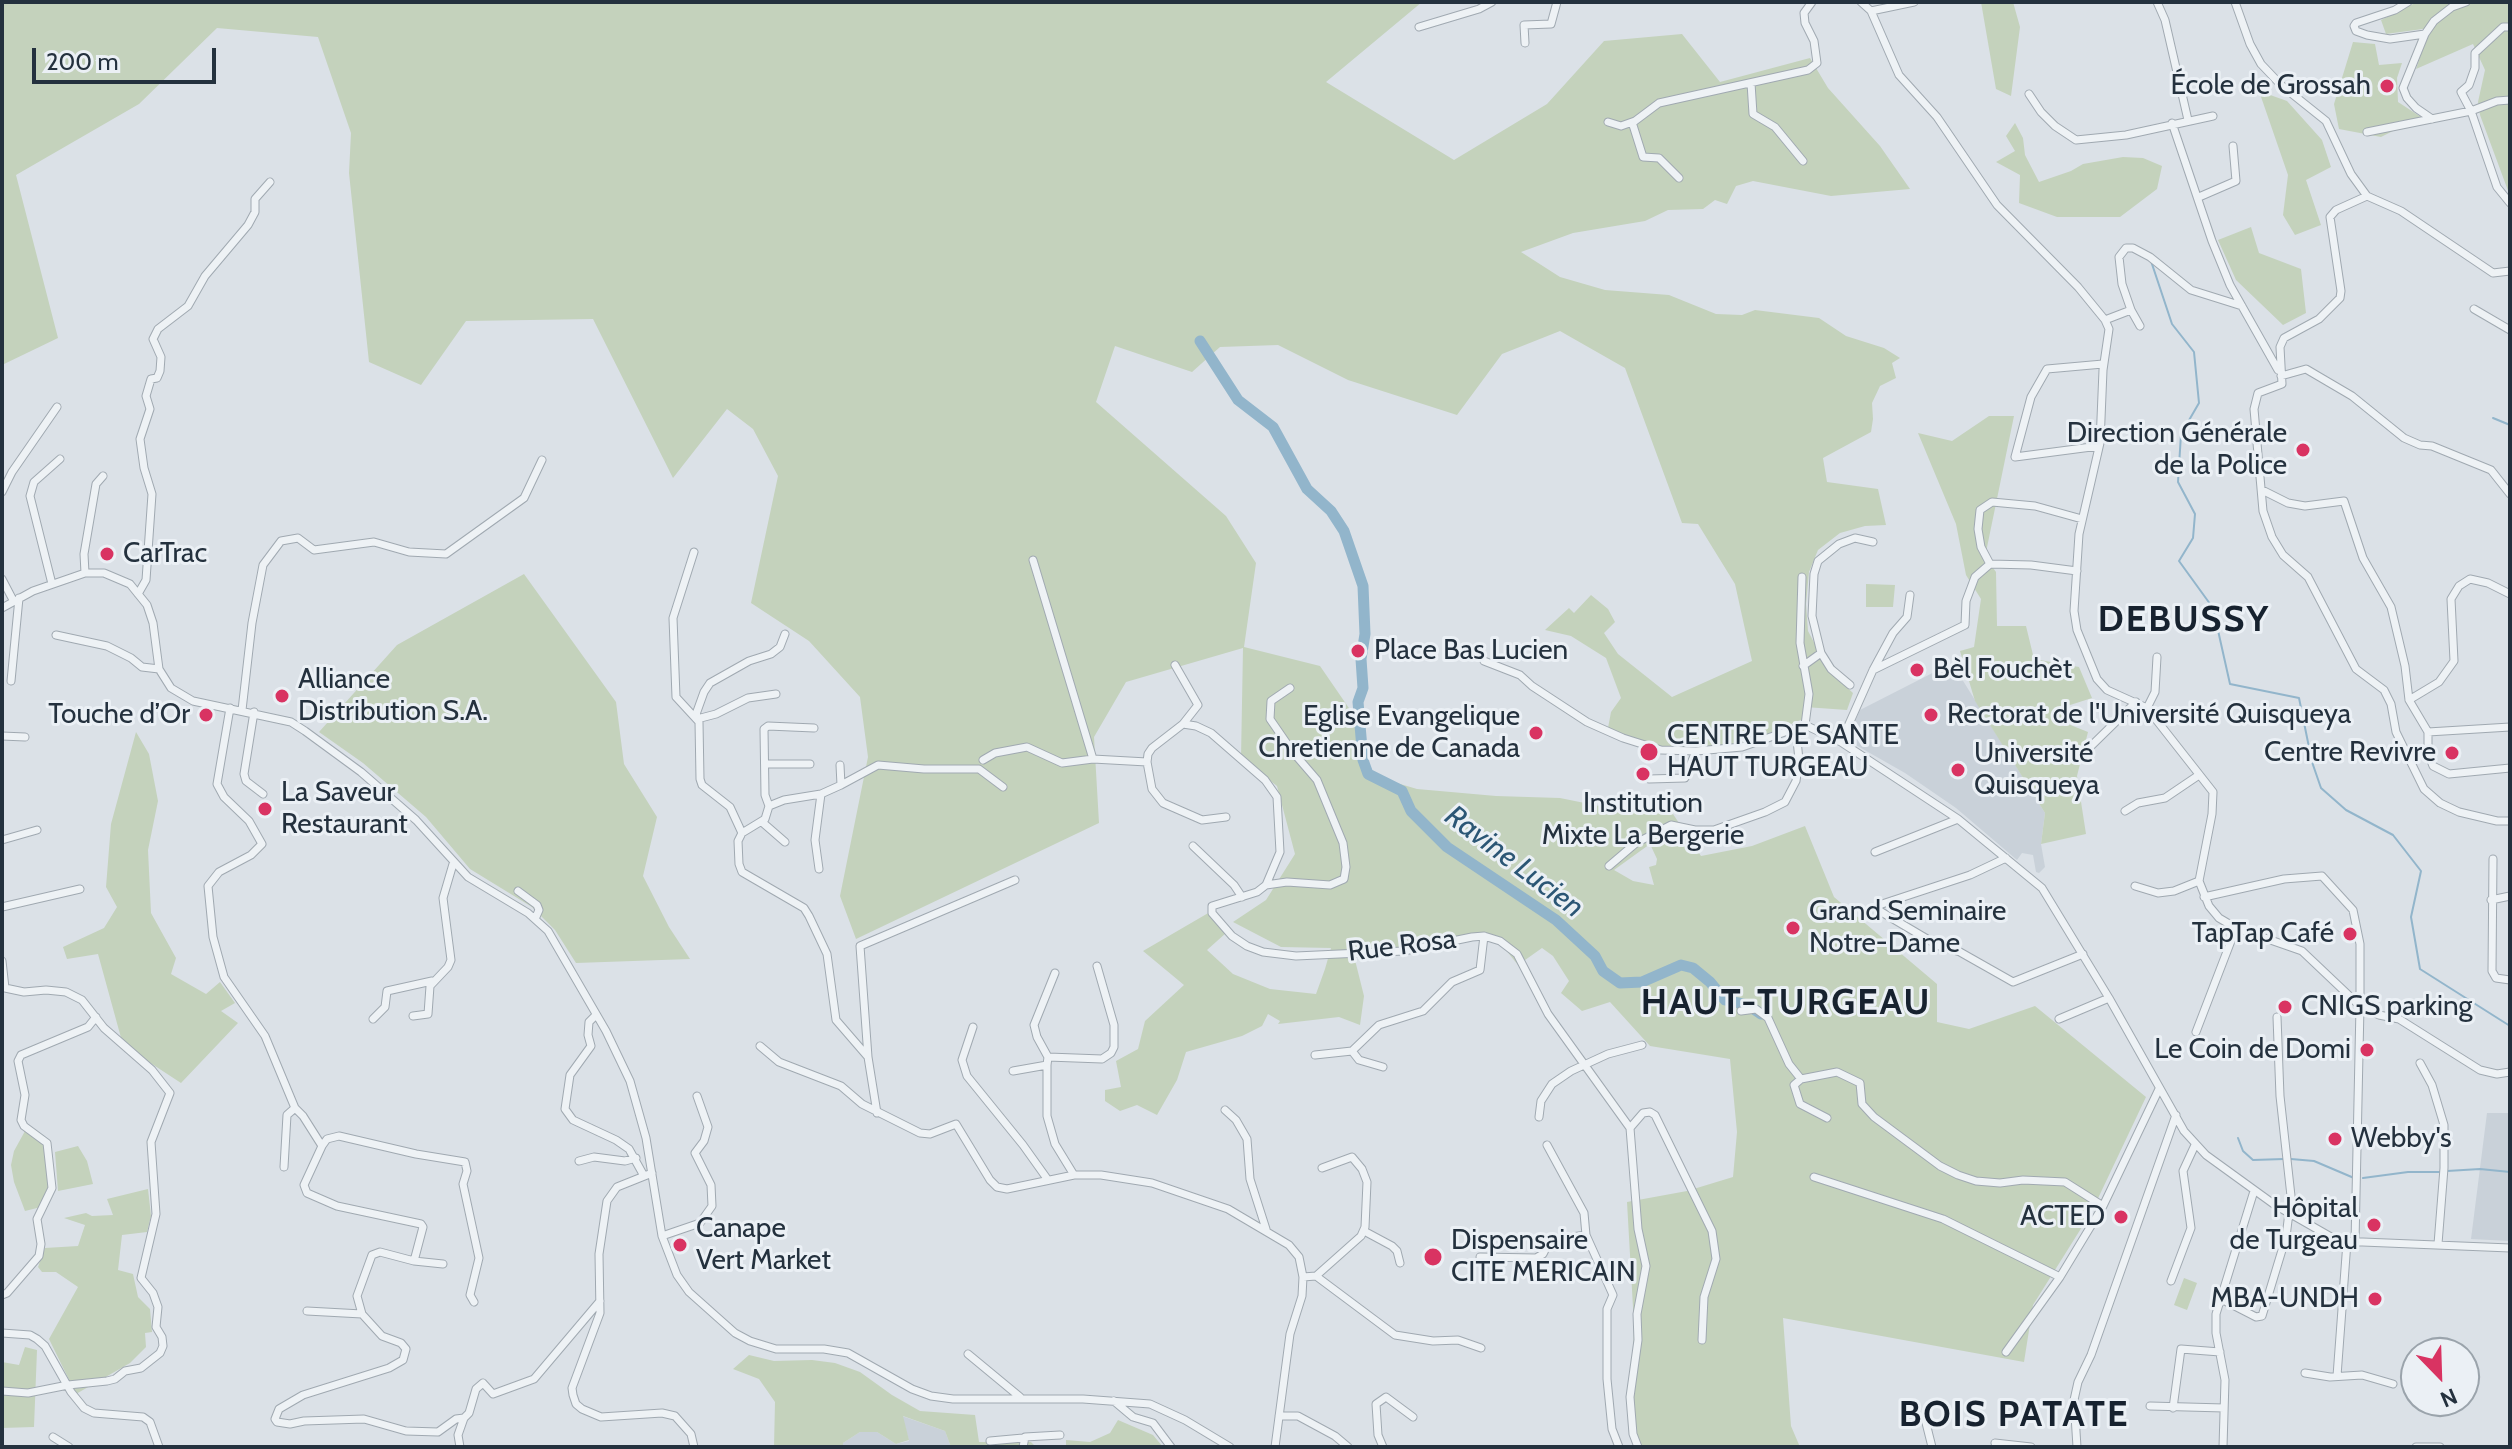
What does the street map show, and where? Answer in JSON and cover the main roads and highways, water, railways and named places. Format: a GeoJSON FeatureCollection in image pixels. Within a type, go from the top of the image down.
{"type":"FeatureCollection","features":[{"type":"Feature","properties":{"kind":"waterway"},"geometry":{"type":"LineString","coordinates":[[2151,261],[2172,324],[2194,352],[2199,403],[2181,434],[2178,482],[2195,514],[2193,538],[2179,561],[2213,608],[2230,684],[2299,698],[2312,762],[2321,788],[2346,810],[2393,835],[2421,871],[2411,917],[2420,969],[2510,1026]]}},
{"type":"Feature","properties":{"kind":"waterway","name":"Ravine Lucien"},"geometry":{"type":"LineString","coordinates":[[1200,341],[1238,400],[1273,427],[1307,489],[1331,511],[1344,531],[1363,586],[1363,688],[1358,702],[1363,760],[1368,774],[1402,791],[1411,811],[1447,847],[1556,920],[1595,956],[1603,971],[1620,983],[1642,982],[1681,965],[1693,968],[1725,1000],[1748,1005],[1761,1014]]}},
{"type":"Feature","properties":{"kind":"waterway"},"geometry":{"type":"LineString","coordinates":[[2493,418],[2510,425]]}},
{"type":"Feature","properties":{"kind":"waterway"},"geometry":{"type":"LineString","coordinates":[[2238,1138],[2243,1151],[2253,1160],[2284,1159]]}},
{"type":"Feature","properties":{"kind":"waterway"},"geometry":{"type":"LineString","coordinates":[[2291,1159],[2314,1161],[2354,1178]]}},
{"type":"Feature","properties":{"kind":"waterway"},"geometry":{"type":"LineString","coordinates":[[2447,1171],[2480,1169],[2510,1172]]}},
{"type":"Feature","properties":{"kind":"waterway"},"geometry":{"type":"LineString","coordinates":[[2363,1178],[2408,1172],[2441,1172]]}},
{"type":"Feature","properties":{"kind":"place","name":"École de Grossah"},"geometry":{"type":"Point","coordinates":[2387,86]}},
{"type":"Feature","properties":{"kind":"place","name":"Direction Générale de la Police"},"geometry":{"type":"Point","coordinates":[2303,450]}},
{"type":"Feature","properties":{"kind":"place","name":"CarTrac"},"geometry":{"type":"Point","coordinates":[107,554]}},
{"type":"Feature","properties":{"kind":"place","name":"Place Bas Lucien"},"geometry":{"type":"Point","coordinates":[1358,651]}},
{"type":"Feature","properties":{"kind":"place","name":"Bèl Fouchèt"},"geometry":{"type":"Point","coordinates":[1917,670]}},
{"type":"Feature","properties":{"kind":"place","name":"Alliance Distribution S.A."},"geometry":{"type":"Point","coordinates":[282,696]}},
{"type":"Feature","properties":{"kind":"place","name":"Touche d’Or"},"geometry":{"type":"Point","coordinates":[206,715]}},
{"type":"Feature","properties":{"kind":"place","name":"Rectorat de l'Université Quisqueya"},"geometry":{"type":"Point","coordinates":[1931,715]}},
{"type":"Feature","properties":{"kind":"place","name":"Eglise Evangelique Chretienne de Canada"},"geometry":{"type":"Point","coordinates":[1536,733]}},
{"type":"Feature","properties":{"kind":"place","name":"CENTRE DE SANTE HAUT TURGEAU"},"geometry":{"type":"Point","coordinates":[1649,752]}},
{"type":"Feature","properties":{"kind":"place","name":"Centre Revivre"},"geometry":{"type":"Point","coordinates":[2452,753]}},
{"type":"Feature","properties":{"kind":"place","name":"Université Quisqueya"},"geometry":{"type":"Point","coordinates":[1958,770]}},
{"type":"Feature","properties":{"kind":"place","name":"Institution Mixte La Bergerie"},"geometry":{"type":"Point","coordinates":[1643,774]}},
{"type":"Feature","properties":{"kind":"place","name":"La Saveur Restaurant"},"geometry":{"type":"Point","coordinates":[265,809]}},
{"type":"Feature","properties":{"kind":"place","name":"Grand Seminaire Notre-Dame"},"geometry":{"type":"Point","coordinates":[1793,928]}},
{"type":"Feature","properties":{"kind":"place","name":"TapTap Café"},"geometry":{"type":"Point","coordinates":[2350,934]}},
{"type":"Feature","properties":{"kind":"place","name":"CNIGS parking"},"geometry":{"type":"Point","coordinates":[2285,1007]}},
{"type":"Feature","properties":{"kind":"place","name":"Le Coin de Domi"},"geometry":{"type":"Point","coordinates":[2367,1050]}},
{"type":"Feature","properties":{"kind":"place","name":"Webby's"},"geometry":{"type":"Point","coordinates":[2335,1139]}},
{"type":"Feature","properties":{"kind":"place","name":"ACTED"},"geometry":{"type":"Point","coordinates":[2121,1217]}},
{"type":"Feature","properties":{"kind":"place","name":"Hôpital de Turgeau"},"geometry":{"type":"Point","coordinates":[2374,1225]}},
{"type":"Feature","properties":{"kind":"place","name":"Canape Vert Market"},"geometry":{"type":"Point","coordinates":[680,1245]}},
{"type":"Feature","properties":{"kind":"place","name":"Dispensaire CITE MERICAIN"},"geometry":{"type":"Point","coordinates":[1433,1257]}},
{"type":"Feature","properties":{"kind":"place","name":"MBA-UNDH"},"geometry":{"type":"Point","coordinates":[2375,1299]}},
{"type":"Feature","properties":{"kind":"district","name":"DEBUSSY"},"geometry":{"type":"Point","coordinates":[2184,620]}},
{"type":"Feature","properties":{"kind":"district","name":"HAUT-TURGEAU"},"geometry":{"type":"Point","coordinates":[1786,1003]}},
{"type":"Feature","properties":{"kind":"district","name":"BOIS PATATE"},"geometry":{"type":"Point","coordinates":[2014,1415]}}]}
